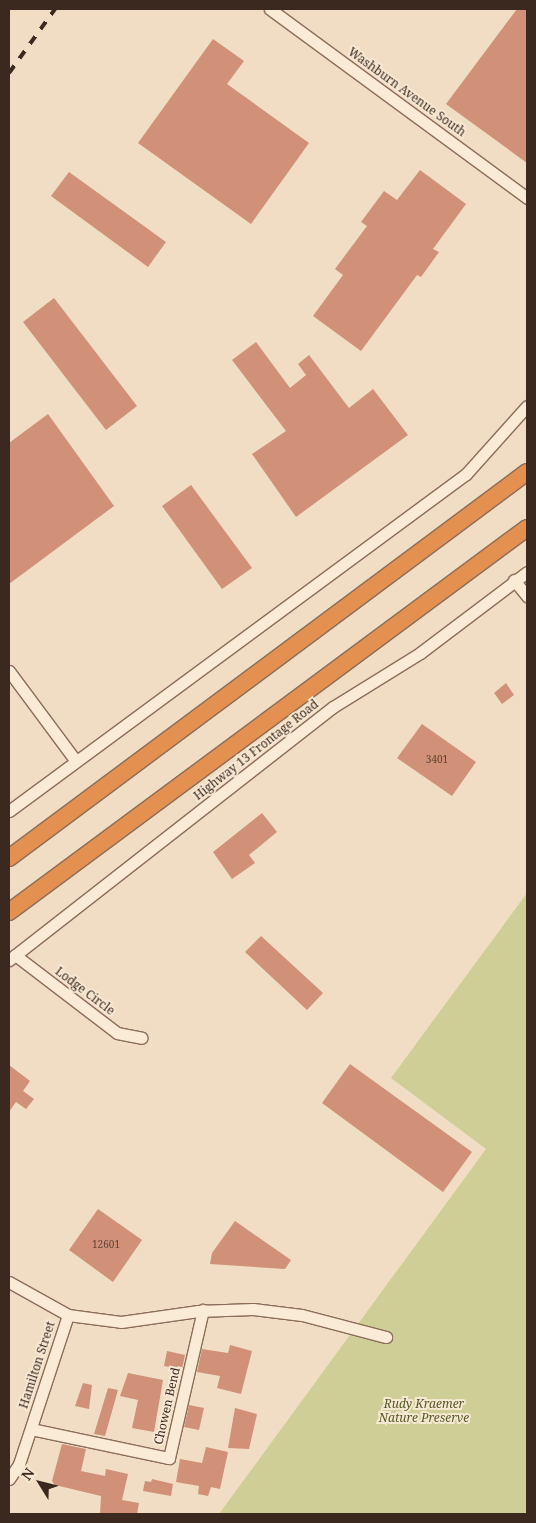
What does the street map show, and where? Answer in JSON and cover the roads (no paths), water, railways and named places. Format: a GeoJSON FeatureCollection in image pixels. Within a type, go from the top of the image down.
{"type":"FeatureCollection","features":[{"type":"Feature","properties":{"kind":"highway"},"geometry":{"type":"LineString","coordinates":[[9,858],[527,472]]}},
{"type":"Feature","properties":{"kind":"highway"},"geometry":{"type":"LineString","coordinates":[[9,912],[527,528]]}},
{"type":"Feature","properties":{"kind":"street","name":"Washburn Avenue South"},"geometry":{"type":"LineString","coordinates":[[270,9],[527,198]]}},
{"type":"Feature","properties":{"kind":"street"},"geometry":{"type":"LineString","coordinates":[[9,811],[75,760],[466,474],[527,406]]}},
{"type":"Feature","properties":{"kind":"street","name":"Highway 13 Frontage Road"},"geometry":{"type":"LineString","coordinates":[[12,958],[333,707],[420,653],[527,572]]}},
{"type":"Feature","properties":{"kind":"street"},"geometry":{"type":"LineString","coordinates":[[514,580],[527,596]]}},
{"type":"Feature","properties":{"kind":"street"},"geometry":{"type":"LineString","coordinates":[[9,671],[75,760]]}},
{"type":"Feature","properties":{"kind":"street","name":"Lodge Circle"},"geometry":{"type":"LineString","coordinates":[[12,958],[117,1033],[142,1038]]}},
{"type":"Feature","properties":{"kind":"street"},"geometry":{"type":"LineString","coordinates":[[9,1282],[68,1314],[120,1322],[203,1310],[253,1309],[302,1315],[386,1337]]}},
{"type":"Feature","properties":{"kind":"street","name":"Chowen Bend"},"geometry":{"type":"LineString","coordinates":[[31,1429],[169,1458],[203,1310]]}},
{"type":"Feature","properties":{"kind":"street","name":"Hamilton Street"},"geometry":{"type":"LineString","coordinates":[[9,1479],[19,1464],[68,1314]]}},
{"type":"Feature","properties":{"kind":"railway"},"geometry":{"type":"LineString","coordinates":[[9,73],[55,9]]}},
{"type":"Feature","properties":{"kind":"park label","name":"Rudy Kraemer Nature Preserve"},"geometry":{"type":"Point","coordinates":[424,1411]}}]}
